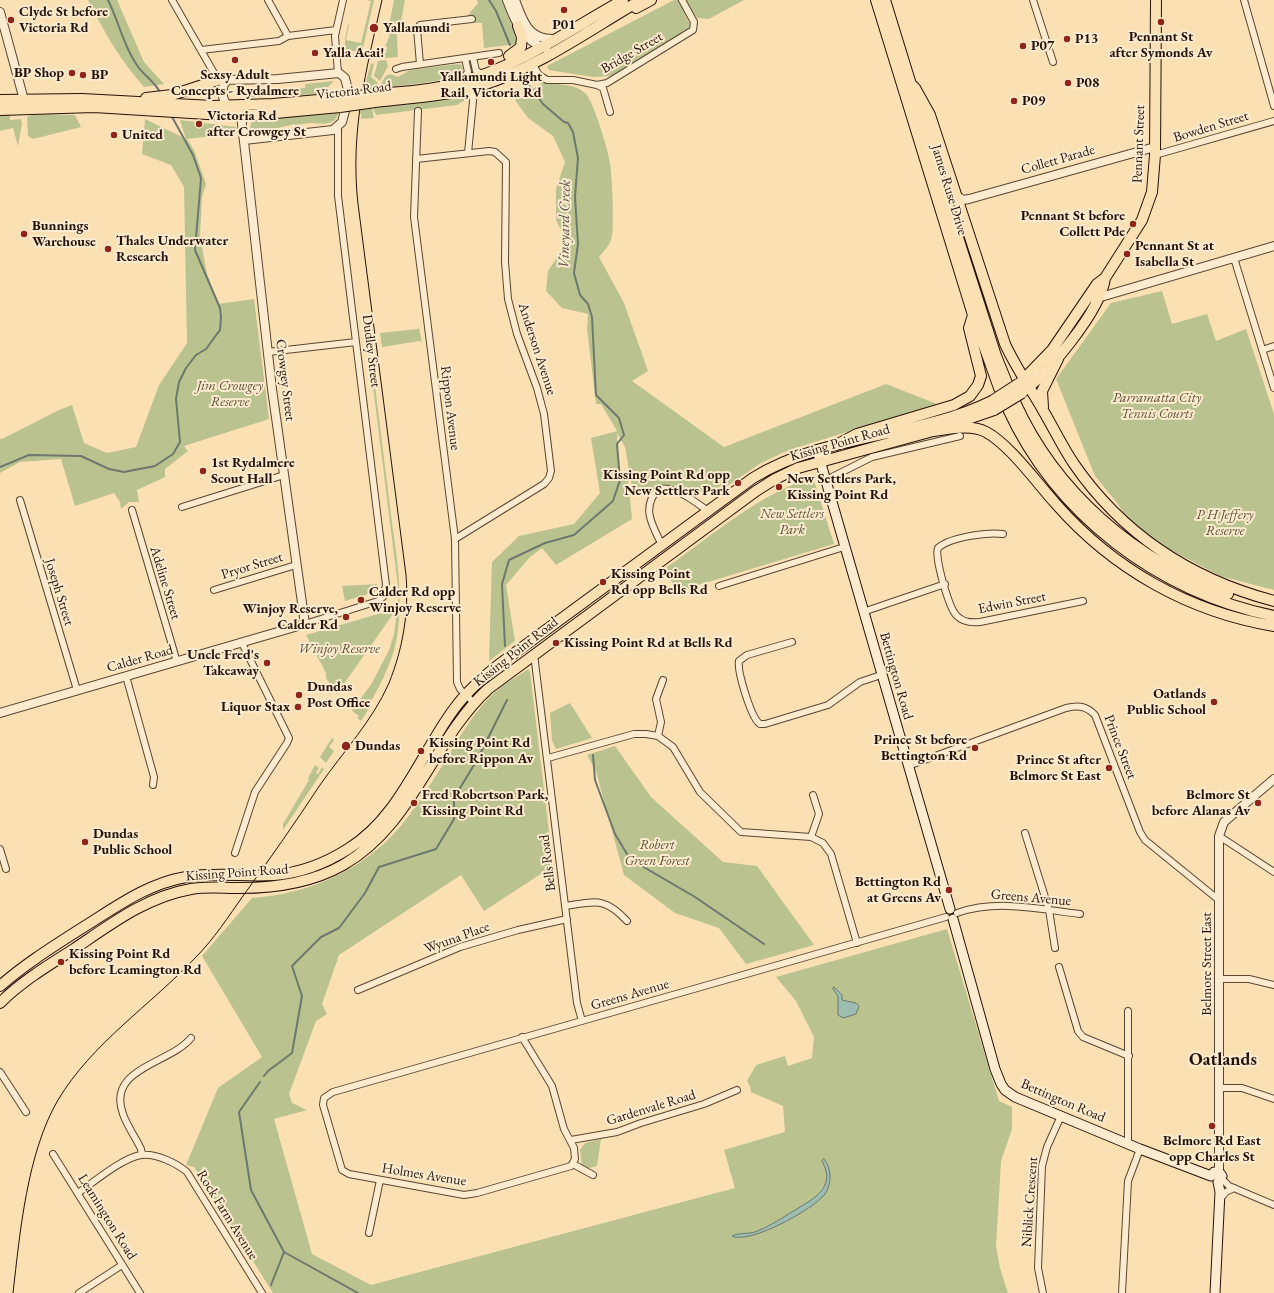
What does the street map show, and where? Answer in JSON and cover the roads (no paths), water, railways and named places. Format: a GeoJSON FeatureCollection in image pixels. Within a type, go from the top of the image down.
{"type":"FeatureCollection","features":[{"type":"Feature","properties":{"kind":"main road","name":"Victoria Road"},"geometry":{"type":"LineString","coordinates":[[0,110],[24,104],[122,100],[183,109],[241,115],[268,114],[344,102],[472,88],[501,78],[534,62],[557,44],[623,0]]}},
{"type":"Feature","properties":{"kind":"main road","name":"Victoria Road"},"geometry":{"type":"LineString","coordinates":[[376,98],[448,86],[480,73],[539,42],[557,44],[641,0]]}},
{"type":"Feature","properties":{"kind":"main road"},"geometry":{"type":"LineString","coordinates":[[620,12],[636,8],[651,0]]}},
{"type":"Feature","properties":{"kind":"main road","name":"James Ruse Drive"},"geometry":{"type":"LineString","coordinates":[[876,0],[973,315],[1003,385],[996,356],[885,0]]}},
{"type":"Feature","properties":{"kind":"main road","name":"Pennant Street"},"geometry":{"type":"LineString","coordinates":[[1024,386],[1092,299],[1104,287],[1105,278],[1142,220],[1147,207],[1152,192],[1155,151],[1156,0]]}},
{"type":"Feature","properties":{"kind":"main road"},"geometry":{"type":"LineString","coordinates":[[448,86],[480,73],[520,49],[522,40],[518,26]]}},
{"type":"Feature","properties":{"kind":"main road"},"geometry":{"type":"LineString","coordinates":[[155,104],[175,94],[220,83]]}},
{"type":"Feature","properties":{"kind":"main road"},"geometry":{"type":"LineString","coordinates":[[912,85],[930,115],[1005,344],[1024,386],[1044,411],[1073,463],[1086,481],[1114,513],[1145,540],[1199,574],[1237,590],[1274,601]]}},
{"type":"Feature","properties":{"kind":"main road","name":"Victoria Road"},"geometry":{"type":"LineString","coordinates":[[0,100],[24,104],[94,106],[155,104]]}},
{"type":"Feature","properties":{"kind":"main road","name":"Victoria Road"},"geometry":{"type":"LineString","coordinates":[[183,109],[344,102]]}},
{"type":"Feature","properties":{"kind":"main road","name":"Pennant Street"},"geometry":{"type":"LineString","coordinates":[[1024,386],[1058,359],[1079,330],[1092,299]]}},
{"type":"Feature","properties":{"kind":"main road"},"geometry":{"type":"LineString","coordinates":[[836,445],[857,434],[954,405],[970,396],[978,385],[981,376],[969,328],[973,315]]}},
{"type":"Feature","properties":{"kind":"main road"},"geometry":{"type":"LineString","coordinates":[[1044,411],[1042,391],[1058,359]]}},
{"type":"Feature","properties":{"kind":"main road","name":"Kissing Point Road"},"geometry":{"type":"LineString","coordinates":[[0,1003],[38,972],[129,912],[153,899],[178,892],[203,888],[259,888],[294,883],[325,874],[353,858],[373,844],[394,822],[461,720],[474,703],[507,674],[756,492],[775,479],[820,460],[933,431],[993,405],[1024,386]]}},
{"type":"Feature","properties":{"kind":"main road"},"geometry":{"type":"LineString","coordinates":[[1274,607],[1234,596],[1196,582],[1154,560],[1118,534],[1088,507],[1060,475],[1011,404],[1028,445],[1054,482],[1084,515],[1117,544],[1155,571],[1193,590],[1235,606],[1274,616]]}},
{"type":"Feature","properties":{"kind":"main road","name":"Kissing Point Road"},"geometry":{"type":"LineString","coordinates":[[0,986],[15,973],[75,933],[130,897],[151,887],[173,880],[198,875],[274,875],[297,871],[318,864],[349,848],[370,832],[388,812],[447,718],[465,694],[501,663],[708,511],[764,472],[793,458],[817,450],[961,415],[993,405]]}},
{"type":"Feature","properties":{"kind":"main road"},"geometry":{"type":"LineString","coordinates":[[933,431],[965,427],[987,433],[1013,456],[1072,521],[1107,553],[1126,567],[1185,600],[1227,616],[1274,626]]}},
{"type":"Feature","properties":{"kind":"main road","name":"Bettington Road"},"geometry":{"type":"LineString","coordinates":[[817,450],[881,675],[1001,1084],[1005,1090],[1015,1097],[1140,1149],[1217,1177]]}},
{"type":"Feature","properties":{"kind":"main road"},"geometry":{"type":"LineString","coordinates":[[1215,1293],[1220,1200],[1217,1177]]}},
{"type":"Feature","properties":{"kind":"street"},"geometry":{"type":"LineString","coordinates":[[172,0],[220,83],[222,96],[228,106]]}},
{"type":"Feature","properties":{"kind":"street"},"geometry":{"type":"LineString","coordinates":[[268,0],[288,36]]}},
{"type":"Feature","properties":{"kind":"street"},"geometry":{"type":"LineString","coordinates":[[343,0],[336,30],[338,73],[345,78],[344,102]]}},
{"type":"Feature","properties":{"kind":"street"},"geometry":{"type":"LineString","coordinates":[[506,0],[518,26],[531,41],[539,42]]}},
{"type":"Feature","properties":{"kind":"street"},"geometry":{"type":"LineString","coordinates":[[515,0],[526,26],[539,42],[540,53],[534,62]]}},
{"type":"Feature","properties":{"kind":"street","name":"Bridge Street"},"geometry":{"type":"LineString","coordinates":[[534,62],[537,72],[545,80],[573,80],[597,85],[610,81],[691,32],[695,24],[682,0]]}},
{"type":"Feature","properties":{"kind":"street"},"geometry":{"type":"LineString","coordinates":[[1033,0],[1052,62]]}},
{"type":"Feature","properties":{"kind":"street"},"geometry":{"type":"LineString","coordinates":[[1244,0],[1274,106]]}},
{"type":"Feature","properties":{"kind":"street"},"geometry":{"type":"LineString","coordinates":[[0,12],[24,104]]}},
{"type":"Feature","properties":{"kind":"street"},"geometry":{"type":"LineString","coordinates":[[420,64],[417,29],[420,25],[472,19]]}},
{"type":"Feature","properties":{"kind":"street"},"geometry":{"type":"LineString","coordinates":[[201,50],[279,41],[288,36],[336,30]]}},
{"type":"Feature","properties":{"kind":"street","name":"Victoria Road"},"geometry":{"type":"LineString","coordinates":[[396,69],[420,64],[499,53]]}},
{"type":"Feature","properties":{"kind":"street"},"geometry":{"type":"LineString","coordinates":[[473,57],[480,73]]}},
{"type":"Feature","properties":{"kind":"street"},"geometry":{"type":"LineString","coordinates":[[462,80],[468,72],[465,58]]}},
{"type":"Feature","properties":{"kind":"street","name":"Victoria Road"},"geometry":{"type":"LineString","coordinates":[[220,83],[229,79],[278,79],[338,73]]}},
{"type":"Feature","properties":{"kind":"street"},"geometry":{"type":"LineString","coordinates":[[597,85],[603,88],[610,112]]}},
{"type":"Feature","properties":{"kind":"street"},"geometry":{"type":"LineString","coordinates":[[468,153],[473,101],[472,88]]}},
{"type":"Feature","properties":{"kind":"street","name":"Dudley Street"},"geometry":{"type":"LineString","coordinates":[[344,102],[342,122],[338,127],[338,196],[386,578]]}},
{"type":"Feature","properties":{"kind":"street","name":"Rippon Avenue"},"geometry":{"type":"LineString","coordinates":[[418,111],[414,217],[455,539],[457,682],[465,694],[474,703]]}},
{"type":"Feature","properties":{"kind":"street","name":"Crowgey Street"},"geometry":{"type":"LineString","coordinates":[[241,115],[268,352],[305,624]]}},
{"type":"Feature","properties":{"kind":"street","name":"Bowden Street"},"geometry":{"type":"LineString","coordinates":[[1155,151],[1274,121]]}},
{"type":"Feature","properties":{"kind":"street"},"geometry":{"type":"LineString","coordinates":[[244,140],[329,130],[338,127]]}},
{"type":"Feature","properties":{"kind":"street","name":"Collett Parade"},"geometry":{"type":"LineString","coordinates":[[969,199],[1155,151]]}},
{"type":"Feature","properties":{"kind":"street","name":"Anderson Avenue"},"geometry":{"type":"LineString","coordinates":[[416,159],[468,153],[495,152],[506,162],[505,262],[508,299],[517,334],[541,400],[551,471],[547,481],[538,489],[455,539]]}},
{"type":"Feature","properties":{"kind":"street"},"geometry":{"type":"LineString","coordinates":[[956,195],[963,200],[969,199]]}},
{"type":"Feature","properties":{"kind":"street"},"geometry":{"type":"LineString","coordinates":[[960,210],[962,203],[969,199]]}},
{"type":"Feature","properties":{"kind":"street"},"geometry":{"type":"LineString","coordinates":[[1092,299],[1274,246]]}},
{"type":"Feature","properties":{"kind":"street"},"geometry":{"type":"LineString","coordinates":[[1234,258],[1274,388]]}},
{"type":"Feature","properties":{"kind":"street"},"geometry":{"type":"LineString","coordinates":[[268,352],[356,342]]}},
{"type":"Feature","properties":{"kind":"street"},"geometry":{"type":"LineString","coordinates":[[1262,350],[1274,346]]}},
{"type":"Feature","properties":{"kind":"street"},"geometry":{"type":"LineString","coordinates":[[826,480],[872,457],[960,436]]}},
{"type":"Feature","properties":{"kind":"street"},"geometry":{"type":"LineString","coordinates":[[182,507],[284,476]]}},
{"type":"Feature","properties":{"kind":"street"},"geometry":{"type":"LineString","coordinates":[[662,545],[652,526],[648,511],[649,503],[658,489],[673,489],[708,511]]}},
{"type":"Feature","properties":{"kind":"street","name":"Joseph Street"},"geometry":{"type":"LineString","coordinates":[[20,500],[77,690]]}},
{"type":"Feature","properties":{"kind":"street","name":"Adeline Street"},"geometry":{"type":"LineString","coordinates":[[132,510],[177,662]]}},
{"type":"Feature","properties":{"kind":"street","name":"Edwin Street"},"geometry":{"type":"LineString","coordinates":[[1003,534],[987,534],[941,545],[938,548],[936,554],[944,584],[955,614],[961,619],[970,622],[980,622],[1083,601]]}},
{"type":"Feature","properties":{"kind":"street"},"geometry":{"type":"LineString","coordinates":[[719,586],[844,547]]}},
{"type":"Feature","properties":{"kind":"street","name":"Pryor Street"},"geometry":{"type":"LineString","coordinates":[[214,590],[296,565]]}},
{"type":"Feature","properties":{"kind":"street","name":"Calder Road"},"geometry":{"type":"LineString","coordinates":[[0,713],[242,643],[378,601],[385,592],[386,578]]}},
{"type":"Feature","properties":{"kind":"street"},"geometry":{"type":"LineString","coordinates":[[863,612],[944,584]]}},
{"type":"Feature","properties":{"kind":"street"},"geometry":{"type":"LineString","coordinates":[[792,642],[747,655],[739,661],[739,668],[752,715],[760,724],[765,724],[828,705],[860,682],[881,675]]}},
{"type":"Feature","properties":{"kind":"street"},"geometry":{"type":"LineString","coordinates":[[235,853],[255,792],[288,743],[289,738],[242,643]]}},
{"type":"Feature","properties":{"kind":"street","name":"Bells Road"},"geometry":{"type":"LineString","coordinates":[[534,654],[565,906],[578,1003],[582,1021]]}},
{"type":"Feature","properties":{"kind":"street"},"geometry":{"type":"LineString","coordinates":[[126,676],[154,777],[153,785]]}},
{"type":"Feature","properties":{"kind":"street"},"geometry":{"type":"LineString","coordinates":[[658,736],[661,722],[656,699],[663,680]]}},
{"type":"Feature","properties":{"kind":"street","name":"Prince Street"},"geometry":{"type":"LineString","coordinates":[[908,766],[1066,708],[1076,705],[1083,706],[1096,715],[1136,824],[1143,836],[1220,901]]}},
{"type":"Feature","properties":{"kind":"street"},"geometry":{"type":"LineString","coordinates":[[548,758],[634,734],[658,736],[669,743],[677,752],[700,792],[741,832],[811,837],[823,843],[831,854],[857,943]]}},
{"type":"Feature","properties":{"kind":"street","name":"Belmore Street East"},"geometry":{"type":"LineString","coordinates":[[1217,1177],[1220,1088],[1219,836],[1224,822],[1274,778]]}},
{"type":"Feature","properties":{"kind":"street"},"geometry":{"type":"LineString","coordinates":[[811,837],[819,814],[813,795]]}},
{"type":"Feature","properties":{"kind":"street"},"geometry":{"type":"LineString","coordinates":[[1026,833],[1048,910],[1055,948]]}},
{"type":"Feature","properties":{"kind":"street"},"geometry":{"type":"LineString","coordinates":[[1219,836],[1274,872]]}},
{"type":"Feature","properties":{"kind":"street"},"geometry":{"type":"LineString","coordinates":[[0,849],[6,869]]}},
{"type":"Feature","properties":{"kind":"street"},"geometry":{"type":"LineString","coordinates":[[565,906],[595,902],[606,903],[615,909],[626,921]]}},
{"type":"Feature","properties":{"kind":"street","name":"Greens Avenue"},"geometry":{"type":"LineString","coordinates":[[323,1101],[326,1096],[333,1092],[522,1037],[857,943],[978,907],[998,905],[1080,914]]}},
{"type":"Feature","properties":{"kind":"street","name":"Wyuna Place"},"geometry":{"type":"LineString","coordinates":[[358,990],[460,947],[518,930],[567,919]]}},
{"type":"Feature","properties":{"kind":"street"},"geometry":{"type":"LineString","coordinates":[[1059,967],[1078,1031],[1083,1037],[1128,1056]]}},
{"type":"Feature","properties":{"kind":"street"},"geometry":{"type":"LineString","coordinates":[[1220,979],[1250,979],[1274,984]]}},
{"type":"Feature","properties":{"kind":"street"},"geometry":{"type":"LineString","coordinates":[[1128,1011],[1128,1144]]}},
{"type":"Feature","properties":{"kind":"street"},"geometry":{"type":"LineString","coordinates":[[522,1037],[552,1086],[564,1129],[570,1140],[575,1156],[573,1164],[593,1175]]}},
{"type":"Feature","properties":{"kind":"street"},"geometry":{"type":"LineString","coordinates":[[78,1193],[121,1164],[142,1155],[142,1149],[122,1112],[121,1096],[125,1084],[133,1073],[180,1049],[191,1038]]}},
{"type":"Feature","properties":{"kind":"street"},"geometry":{"type":"LineString","coordinates":[[0,1072],[26,1112]]}},
{"type":"Feature","properties":{"kind":"street"},"geometry":{"type":"LineString","coordinates":[[1220,1088],[1242,1088],[1274,1100]]}},
{"type":"Feature","properties":{"kind":"street","name":"Gardenvale Road"},"geometry":{"type":"LineString","coordinates":[[570,1140],[617,1132],[641,1123],[704,1104],[737,1090]]}},
{"type":"Feature","properties":{"kind":"street","name":"Holmes Avenue"},"geometry":{"type":"LineString","coordinates":[[323,1101],[342,1170],[347,1174],[458,1194],[470,1194],[573,1164]]}},
{"type":"Feature","properties":{"kind":"street","name":"Niblick Crescent"},"geometry":{"type":"LineString","coordinates":[[1043,1293],[1038,1268],[1042,1166],[1047,1147],[1061,1116]]}},
{"type":"Feature","properties":{"kind":"street"},"geometry":{"type":"LineString","coordinates":[[1122,1293],[1128,1181],[1140,1149]]}},
{"type":"Feature","properties":{"kind":"street","name":"Leamington Road"},"geometry":{"type":"LineString","coordinates":[[53,1154],[140,1293]]}},
{"type":"Feature","properties":{"kind":"street","name":"Rock Farm Avenue"},"geometry":{"type":"LineString","coordinates":[[142,1155],[172,1162],[187,1172],[262,1293]]}},
{"type":"Feature","properties":{"kind":"street"},"geometry":{"type":"LineString","coordinates":[[1217,1177],[1234,1188],[1274,1204]]}},
{"type":"Feature","properties":{"kind":"street"},"geometry":{"type":"LineString","coordinates":[[369,1233],[380,1180]]}},
{"type":"Feature","properties":{"kind":"street"},"geometry":{"type":"LineString","coordinates":[[1220,1200],[1226,1192],[1234,1188]]}},
{"type":"Feature","properties":{"kind":"street"},"geometry":{"type":"LineString","coordinates":[[79,1293],[122,1265]]}},
{"type":"Feature","properties":{"kind":"waterway"},"geometry":{"type":"LineString","coordinates":[[108,0],[129,52],[139,68],[161,94]]}},
{"type":"Feature","properties":{"kind":"waterway","name":"Vineyard Creek"},"geometry":{"type":"LineString","coordinates":[[489,0],[496,11],[510,45]]}},
{"type":"Feature","properties":{"kind":"waterway","name":"Vineyard Creek"},"geometry":{"type":"LineString","coordinates":[[505,646],[502,584],[509,560],[545,543],[574,535],[613,501],[620,480],[617,444],[624,435],[619,418],[596,395],[592,317],[588,304],[580,295],[574,273],[578,244],[575,197],[578,158],[573,132],[568,123],[564,122],[543,104],[523,77]]}},
{"type":"Feature","properties":{"kind":"waterway"},"geometry":{"type":"LineString","coordinates":[[0,467],[29,455],[81,456],[109,469],[124,472],[155,466],[173,454],[180,442],[176,399],[179,382],[186,368],[196,355],[206,349],[220,330],[221,317],[220,308],[195,250],[201,178],[193,155],[171,115]]}},
{"type":"Feature","properties":{"kind":"waterway","name":"Vineyard Creek"},"geometry":{"type":"LineString","coordinates":[[264,1076],[268,1071],[292,1053],[302,996],[292,966],[321,937],[339,928],[365,893],[379,867],[436,849],[454,819],[454,798],[477,760],[507,700]]}},
{"type":"Feature","properties":{"kind":"waterway"},"geometry":{"type":"LineString","coordinates":[[593,755],[595,780],[615,834],[630,859],[695,897],[764,944]]}},
{"type":"Feature","properties":{"kind":"waterway","name":"Vineyard Creek"},"geometry":{"type":"LineString","coordinates":[[260,1082],[239,1112],[251,1190],[284,1252],[358,1293]]}},
{"type":"Feature","properties":{"kind":"waterway"},"geometry":{"type":"LineString","coordinates":[[271,1285],[284,1252]]}},
{"type":"Feature","properties":{"kind":"tram line"},"geometry":{"type":"LineString","coordinates":[[13,1293],[22,1219],[32,1168],[47,1121],[58,1100],[72,1079],[105,1042],[179,975],[215,935],[320,785],[375,710],[389,683],[398,657],[406,616],[406,575],[358,204],[356,177],[356,151],[361,101],[382,0]]}},
{"type":"Feature","properties":{"kind":"place","name":"P01"},"geometry":{"type":"Point","coordinates":[564,10]}},
{"type":"Feature","properties":{"kind":"place","name":"Clyde St before Victoria Rd"},"geometry":{"type":"Point","coordinates":[11,20]}},
{"type":"Feature","properties":{"kind":"place","name":"Pennant St after Symonds Av"},"geometry":{"type":"Point","coordinates":[1161,22]}},
{"type":"Feature","properties":{"kind":"place","name":"Yallamundi"},"geometry":{"type":"Point","coordinates":[374,28]}},
{"type":"Feature","properties":{"kind":"place","name":"P13"},"geometry":{"type":"Point","coordinates":[1067,39]}},
{"type":"Feature","properties":{"kind":"place","name":"P07"},"geometry":{"type":"Point","coordinates":[1023,46]}},
{"type":"Feature","properties":{"kind":"place","name":"Yalla Acai!"},"geometry":{"type":"Point","coordinates":[315,53]}},
{"type":"Feature","properties":{"kind":"place","name":"Sexsy Adult Concepts - Rydalmere"},"geometry":{"type":"Point","coordinates":[235,60]}},
{"type":"Feature","properties":{"kind":"place","name":"Yallamundi Light Rail, Victoria Rd"},"geometry":{"type":"Point","coordinates":[491,62]}},
{"type":"Feature","properties":{"kind":"place","name":"BP Shop"},"geometry":{"type":"Point","coordinates":[72,73]}},
{"type":"Feature","properties":{"kind":"place","name":"BP"},"geometry":{"type":"Point","coordinates":[83,75]}},
{"type":"Feature","properties":{"kind":"place","name":"P08"},"geometry":{"type":"Point","coordinates":[1068,83]}},
{"type":"Feature","properties":{"kind":"place","name":"P09"},"geometry":{"type":"Point","coordinates":[1014,101]}},
{"type":"Feature","properties":{"kind":"place","name":"Victoria Rd after Crowgey St"},"geometry":{"type":"Point","coordinates":[199,124]}},
{"type":"Feature","properties":{"kind":"place","name":"United"},"geometry":{"type":"Point","coordinates":[114,135]}},
{"type":"Feature","properties":{"kind":"place","name":"Pennant St before Collett Pde"},"geometry":{"type":"Point","coordinates":[1133,224]}},
{"type":"Feature","properties":{"kind":"place","name":"Bunnings Warehouse"},"geometry":{"type":"Point","coordinates":[24,234]}},
{"type":"Feature","properties":{"kind":"place","name":"Thales Underwater Research"},"geometry":{"type":"Point","coordinates":[108,249]}},
{"type":"Feature","properties":{"kind":"place","name":"Pennant St at Isabella St"},"geometry":{"type":"Point","coordinates":[1127,254]}},
{"type":"Feature","properties":{"kind":"place","name":"1st Rydalmere Scout Hall"},"geometry":{"type":"Point","coordinates":[203,471]}},
{"type":"Feature","properties":{"kind":"place","name":"Kissing Point Rd opp New Settlers Park"},"geometry":{"type":"Point","coordinates":[738,483]}},
{"type":"Feature","properties":{"kind":"place","name":"New Settlers Park, Kissing Point Rd"},"geometry":{"type":"Point","coordinates":[779,487]}},
{"type":"Feature","properties":{"kind":"place","name":"Kissing Point Rd opp Bells Rd"},"geometry":{"type":"Point","coordinates":[603,582]}},
{"type":"Feature","properties":{"kind":"place","name":"Calder Rd opp Winjoy Reserve"},"geometry":{"type":"Point","coordinates":[361,600]}},
{"type":"Feature","properties":{"kind":"place","name":"Winjoy Reserve, Calder Rd"},"geometry":{"type":"Point","coordinates":[346,617]}},
{"type":"Feature","properties":{"kind":"place","name":"Kissing Point Rd at Bells Rd"},"geometry":{"type":"Point","coordinates":[556,643]}},
{"type":"Feature","properties":{"kind":"place","name":"Uncle Fred's Takeaway"},"geometry":{"type":"Point","coordinates":[267,663]}},
{"type":"Feature","properties":{"kind":"place","name":"Dundas Post Office"},"geometry":{"type":"Point","coordinates":[299,695]}},
{"type":"Feature","properties":{"kind":"place","name":"Oatlands Public School"},"geometry":{"type":"Point","coordinates":[1214,702]}},
{"type":"Feature","properties":{"kind":"place","name":"Liquor Stax"},"geometry":{"type":"Point","coordinates":[298,707]}},
{"type":"Feature","properties":{"kind":"place","name":"Dundas"},"geometry":{"type":"Point","coordinates":[346,746]}},
{"type":"Feature","properties":{"kind":"place","name":"Prince St before Bettington Rd"},"geometry":{"type":"Point","coordinates":[975,748]}},
{"type":"Feature","properties":{"kind":"place","name":"Kissing Point Rd before Rippon Av"},"geometry":{"type":"Point","coordinates":[421,751]}},
{"type":"Feature","properties":{"kind":"place","name":"Prince St after Belmore St East"},"geometry":{"type":"Point","coordinates":[1109,768]}},
{"type":"Feature","properties":{"kind":"place","name":"Fred Robertson Park, Kissing Point Rd"},"geometry":{"type":"Point","coordinates":[414,803]}},
{"type":"Feature","properties":{"kind":"place","name":"Belmore St before Alanas Av"},"geometry":{"type":"Point","coordinates":[1258,803]}},
{"type":"Feature","properties":{"kind":"place","name":"Dundas Public School"},"geometry":{"type":"Point","coordinates":[85,842]}},
{"type":"Feature","properties":{"kind":"place","name":"Bettington Rd at Greens Av"},"geometry":{"type":"Point","coordinates":[949,890]}},
{"type":"Feature","properties":{"kind":"place","name":"Kissing Point Rd before Leamington Rd"},"geometry":{"type":"Point","coordinates":[61,962]}},
{"type":"Feature","properties":{"kind":"place","name":"Belmore Rd East opp Charles St"},"geometry":{"type":"Point","coordinates":[1212,1126]}},
{"type":"Feature","properties":{"kind":"district","name":"Oatlands"},"geometry":{"type":"Point","coordinates":[1223,1060]}},
{"type":"Feature","properties":{"kind":"park label","name":"Jim Crowgey Reserve"},"geometry":{"type":"Point","coordinates":[230,394]}},
{"type":"Feature","properties":{"kind":"park label","name":"Parramatta City Tennis Courts"},"geometry":{"type":"Point","coordinates":[1157,406]}},
{"type":"Feature","properties":{"kind":"park label","name":"New Settlers Park"},"geometry":{"type":"Point","coordinates":[792,522]}},
{"type":"Feature","properties":{"kind":"park label","name":"P H Jeffery Reserve"},"geometry":{"type":"Point","coordinates":[1225,524]}},
{"type":"Feature","properties":{"kind":"park label","name":"Winjoy Reserve"},"geometry":{"type":"Point","coordinates":[339,649]}},
{"type":"Feature","properties":{"kind":"park label","name":"Robert Green Forest"},"geometry":{"type":"Point","coordinates":[657,854]}}]}
